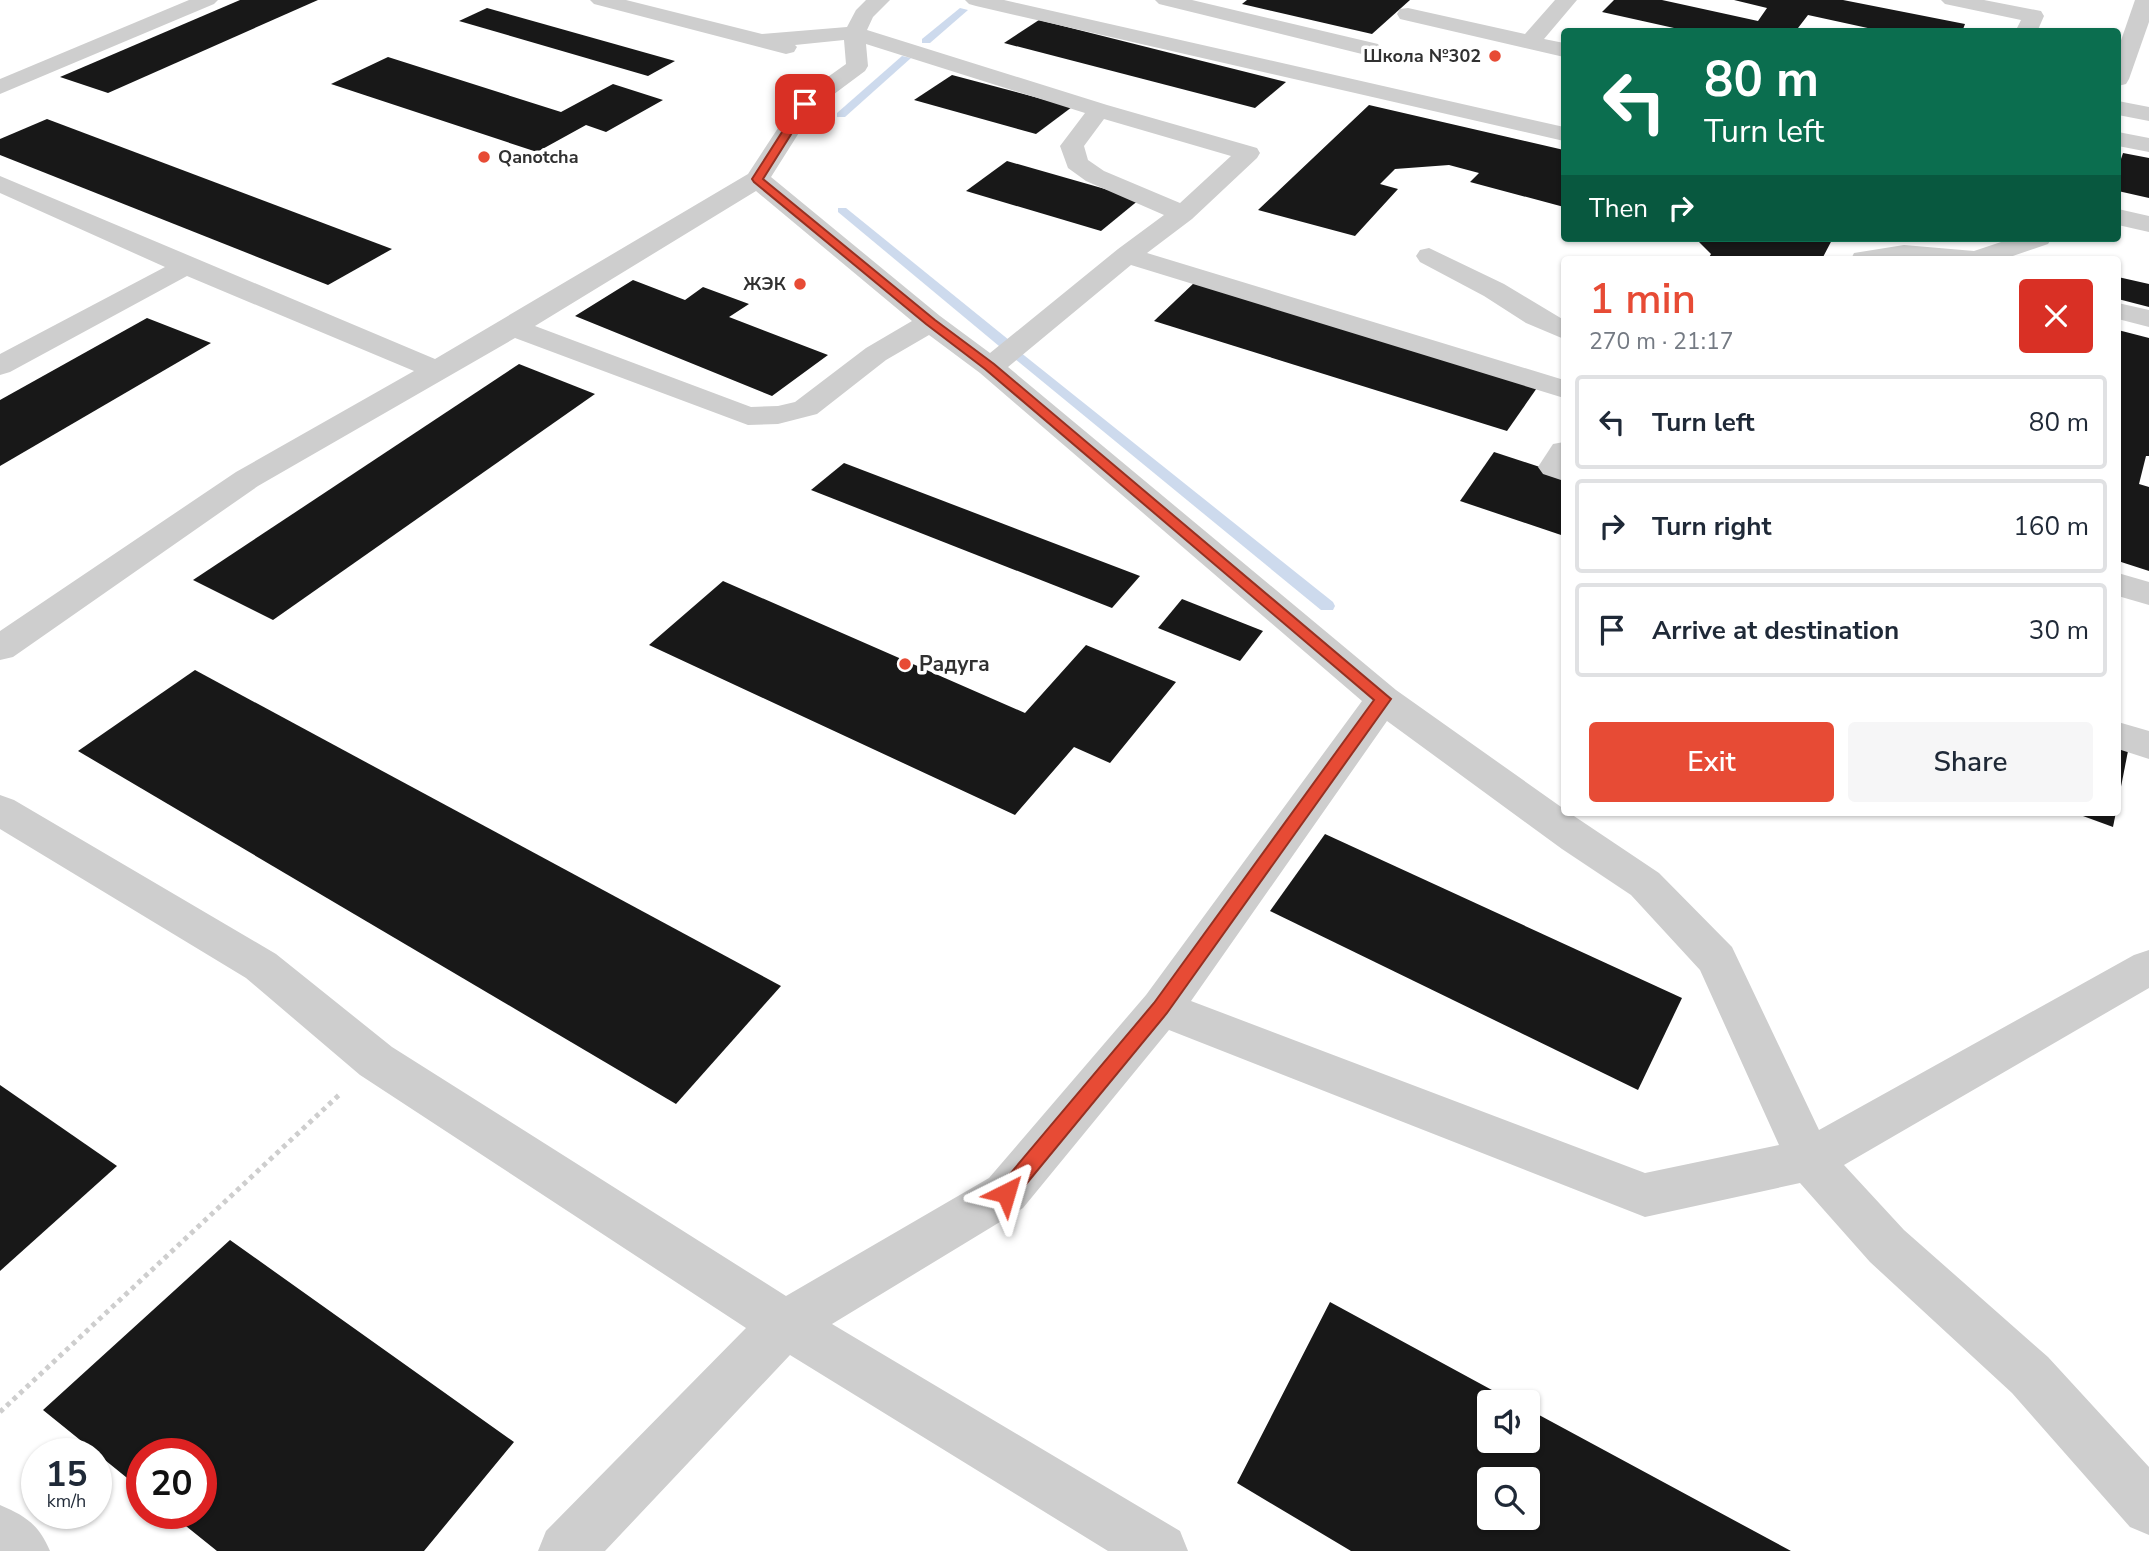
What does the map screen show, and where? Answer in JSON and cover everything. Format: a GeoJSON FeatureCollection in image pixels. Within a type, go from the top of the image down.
{"type":"FeatureCollection","features":[{"type":"Feature","properties":{"kind":"lane"},"geometry":{"type":"LineString","coordinates":[[0,87],[207,0]]}},
{"type":"Feature","properties":{"kind":"lane"},"geometry":{"type":"LineString","coordinates":[[601,0],[762,41],[841,54],[1099,110],[1248,153],[1183,214],[1126,255],[990,367]]}},
{"type":"Feature","properties":{"kind":"lane"},"geometry":{"type":"LineString","coordinates":[[0,648],[247,479],[513,327],[757,179],[871,5],[879,0]]}},
{"type":"Feature","properties":{"kind":"lane"},"geometry":{"type":"LineString","coordinates":[[976,0],[1561,133]]}},
{"type":"Feature","properties":{"kind":"lane"},"geometry":{"type":"LineString","coordinates":[[1166,0],[1370,49]]}},
{"type":"Feature","properties":{"kind":"lane"},"geometry":{"type":"LineString","coordinates":[[1530,42],[1566,0]]}},
{"type":"Feature","properties":{"kind":"lane"},"geometry":{"type":"LineString","coordinates":[[1952,0],[2034,16],[2027,28]]}},
{"type":"Feature","properties":{"kind":"lane"},"geometry":{"type":"LineString","coordinates":[[1337,83],[1416,7],[1561,49]]}},
{"type":"Feature","properties":{"kind":"lane"},"geometry":{"type":"LineString","coordinates":[[2121,71],[2146,8]]}},
{"type":"Feature","properties":{"kind":"lane"},"geometry":{"type":"LineString","coordinates":[[762,41],[841,54]]}},
{"type":"Feature","properties":{"kind":"lane"},"geometry":{"type":"LineString","coordinates":[[2121,109],[2149,114]]}},
{"type":"Feature","properties":{"kind":"lane"},"geometry":{"type":"LineString","coordinates":[[1099,110],[1072,146],[1077,163],[1095,176],[1183,214]]}},
{"type":"Feature","properties":{"kind":"lane"},"geometry":{"type":"LineString","coordinates":[[2121,140],[2149,145]]}},
{"type":"Feature","properties":{"kind":"lane"},"geometry":{"type":"LineString","coordinates":[[757,179],[930,322],[990,367],[1383,699],[1576,838],[1645,884],[1717,959],[1809,1160],[1887,1246],[2030,1375],[2149,1508]]}},
{"type":"Feature","properties":{"kind":"lane"},"geometry":{"type":"LineString","coordinates":[[0,184],[436,370]]}},
{"type":"Feature","properties":{"kind":"lane"},"geometry":{"type":"LineString","coordinates":[[2121,217],[2149,224]]}},
{"type":"Feature","properties":{"kind":"lane"},"geometry":{"type":"LineString","coordinates":[[1983,256],[2023,242]]}},
{"type":"Feature","properties":{"kind":"lane"},"geometry":{"type":"LineString","coordinates":[[1874,256],[1918,253],[1946,256]]}},
{"type":"Feature","properties":{"kind":"lane"},"geometry":{"type":"LineString","coordinates":[[1126,255],[1561,388]]}},
{"type":"Feature","properties":{"kind":"lane"},"geometry":{"type":"LineString","coordinates":[[1429,256],[1561,329]]}},
{"type":"Feature","properties":{"kind":"lane"},"geometry":{"type":"LineString","coordinates":[[0,366],[186,265]]}},
{"type":"Feature","properties":{"kind":"lane"},"geometry":{"type":"LineString","coordinates":[[2121,311],[2149,319]]}},
{"type":"Feature","properties":{"kind":"lane"},"geometry":{"type":"LineString","coordinates":[[513,327],[748,416],[778,415],[806,408],[876,354],[930,322]]}},
{"type":"Feature","properties":{"kind":"lane"},"geometry":{"type":"LineString","coordinates":[[1561,456],[1554,467],[1561,470]]}},
{"type":"Feature","properties":{"kind":"lane"},"geometry":{"type":"LineString","coordinates":[[2121,585],[2149,594]]}},
{"type":"Feature","properties":{"kind":"lane"},"geometry":{"type":"LineString","coordinates":[[566,1551],[785,1324],[1006,1193],[1161,1008],[1383,699]]}},
{"type":"Feature","properties":{"kind":"lane"},"geometry":{"type":"LineString","coordinates":[[2121,736],[2149,745]]}},
{"type":"Feature","properties":{"kind":"lane"},"geometry":{"type":"LineString","coordinates":[[0,810],[261,966],[376,1060],[785,1324],[1160,1551]]}},
{"type":"Feature","properties":{"kind":"lane"},"geometry":{"type":"LineString","coordinates":[[1161,1008],[1645,1195],[1809,1160],[2149,967]]}},
{"type":"Feature","properties":{"kind":"lane"},"geometry":{"type":"LineString","coordinates":[[0,1533],[22,1551]]}},
{"type":"Feature","properties":{"kind":"path"},"geometry":{"type":"LineString","coordinates":[[0,1412],[376,1060]]}},
{"type":"Feature","properties":{"kind":"building"},"geometry":{"type":"Polygon","coordinates":[[[240,0],[318,0],[108,93],[60,77],[240,0]]]}},
{"type":"Feature","properties":{"kind":"building"},"geometry":{"type":"Polygon","coordinates":[[[1247,0],[1410,0],[1372,34],[1242,4],[1247,0]]]}},
{"type":"Feature","properties":{"kind":"building"},"geometry":{"type":"Polygon","coordinates":[[[1614,0],[1662,0],[1758,21],[1767,8],[1734,0],[1843,0],[1965,24],[1964,28],[1868,28],[1808,15],[1798,28],[1674,28],[1602,12],[1614,0]]]}},
{"type":"Feature","properties":{"kind":"building"},"geometry":{"type":"Polygon","coordinates":[[[487,8],[675,61],[648,76],[459,21],[487,8]]]}},
{"type":"Feature","properties":{"kind":"building"},"geometry":{"type":"Polygon","coordinates":[[[1039,20],[1286,82],[1255,108],[1004,43],[1039,20]]]}},
{"type":"Feature","properties":{"kind":"building"},"geometry":{"type":"Polygon","coordinates":[[[388,57],[561,112],[613,84],[663,100],[606,132],[586,125],[537,152],[331,84],[388,57]]]}},
{"type":"Feature","properties":{"kind":"building"},"geometry":{"type":"Polygon","coordinates":[[[952,75],[1072,107],[1036,134],[914,100],[952,75]]]}},
{"type":"Feature","properties":{"kind":"building"},"geometry":{"type":"Polygon","coordinates":[[[1369,105],[1561,149],[1561,206],[1470,182],[1479,173],[1449,165],[1395,169],[1380,184],[1398,189],[1355,236],[1258,210],[1369,105]]]}},
{"type":"Feature","properties":{"kind":"building"},"geometry":{"type":"Polygon","coordinates":[[[47,119],[392,249],[328,285],[0,155],[0,139],[47,119]]]}},
{"type":"Feature","properties":{"kind":"building"},"geometry":{"type":"Polygon","coordinates":[[[2123,153],[2149,158],[2149,198],[2121,192],[2123,153]]]}},
{"type":"Feature","properties":{"kind":"building"},"geometry":{"type":"Polygon","coordinates":[[[1007,161],[1140,199],[1101,231],[966,191],[1007,161]]]}},
{"type":"Feature","properties":{"kind":"building"},"geometry":{"type":"Polygon","coordinates":[[[1699,242],[1831,242],[1824,256],[1710,256],[1711,254],[1699,242]]]}},
{"type":"Feature","properties":{"kind":"building"},"geometry":{"type":"Polygon","coordinates":[[[2121,278],[2149,284],[2149,307],[2121,300],[2121,278]]]}},
{"type":"Feature","properties":{"kind":"building"},"geometry":{"type":"Polygon","coordinates":[[[633,280],[685,300],[703,287],[749,304],[729,317],[828,355],[772,396],[575,316],[633,280]]]}},
{"type":"Feature","properties":{"kind":"building"},"geometry":{"type":"Polygon","coordinates":[[[1195,282],[1539,385],[1507,431],[1154,321],[1195,282]]]}},
{"type":"Feature","properties":{"kind":"building"},"geometry":{"type":"Polygon","coordinates":[[[147,318],[211,343],[0,466],[0,400],[147,318]]]}},
{"type":"Feature","properties":{"kind":"building"},"geometry":{"type":"Polygon","coordinates":[[[2121,331],[2149,338],[2149,456],[2146,456],[2139,484],[2149,487],[2149,571],[2121,562],[2121,331]]]}},
{"type":"Feature","properties":{"kind":"building"},"geometry":{"type":"Polygon","coordinates":[[[519,364],[595,394],[273,620],[193,580],[519,364]]]}},
{"type":"Feature","properties":{"kind":"building"},"geometry":{"type":"Polygon","coordinates":[[[1494,452],[1561,474],[1561,535],[1460,501],[1494,452]]]}},
{"type":"Feature","properties":{"kind":"building"},"geometry":{"type":"Polygon","coordinates":[[[844,463],[1140,576],[1112,608],[811,490],[844,463]]]}},
{"type":"Feature","properties":{"kind":"building"},"geometry":{"type":"Polygon","coordinates":[[[723,581],[1025,713],[1086,645],[1176,682],[1110,763],[1074,747],[1015,815],[649,645],[723,581]]]}},
{"type":"Feature","properties":{"kind":"building"},"geometry":{"type":"Polygon","coordinates":[[[1182,599],[1263,631],[1240,661],[1158,628],[1182,599]]]}},
{"type":"Feature","properties":{"kind":"building"},"geometry":{"type":"Polygon","coordinates":[[[195,670],[781,986],[676,1104],[78,751],[195,670]]]}},
{"type":"Feature","properties":{"kind":"building"},"geometry":{"type":"Polygon","coordinates":[[[2121,749],[2128,751],[2121,787],[2121,749]]]}},
{"type":"Feature","properties":{"kind":"building"},"geometry":{"type":"Polygon","coordinates":[[[2083,816],[2115,816],[2113,827],[2083,816]]]}},
{"type":"Feature","properties":{"kind":"building"},"geometry":{"type":"Polygon","coordinates":[[[1325,834],[1682,998],[1638,1090],[1270,911],[1325,834]]]}},
{"type":"Feature","properties":{"kind":"building"},"geometry":{"type":"Polygon","coordinates":[[[0,1085],[117,1166],[0,1271],[0,1085]]]}},
{"type":"Feature","properties":{"kind":"building"},"geometry":{"type":"Polygon","coordinates":[[[230,1240],[514,1442],[424,1551],[217,1551],[190,1529],[217,1529],[217,1438],[126,1438],[126,1477],[112,1466],[112,1438],[78,1438],[43,1410],[230,1240]]]}},
{"type":"Feature","properties":{"kind":"building"},"geometry":{"type":"Polygon","coordinates":[[[1330,1302],[1492,1390],[1477,1390],[1477,1453],[1540,1453],[1540,1415],[1791,1551],[1351,1551],[1237,1483],[1330,1302]]]}},
{"type":"Feature","properties":{"kind":"waterway"},"geometry":{"type":"LineString","coordinates":[[926,41],[963,10]]}},
{"type":"Feature","properties":{"kind":"waterway"},"geometry":{"type":"LineString","coordinates":[[841,115],[906,58]]}},
{"type":"Feature","properties":{"kind":"waterway"},"geometry":{"type":"LineString","coordinates":[[842,210],[1004,343]]}},
{"type":"Feature","properties":{"kind":"waterway"},"geometry":{"type":"LineString","coordinates":[[1020,356],[1327,606]]}},
{"type":"Feature","properties":{"kind":"place","name":"Школа №302"},"geometry":{"type":"Point","coordinates":[1495,56]}},
{"type":"Feature","properties":{"kind":"place","name":"Qanotcha"},"geometry":{"type":"Point","coordinates":[484,157]}},
{"type":"Feature","properties":{"kind":"place","name":"ЖЭК"},"geometry":{"type":"Point","coordinates":[800,284]}},
{"type":"Feature","properties":{"kind":"place","name":"Радуга"},"geometry":{"type":"Point","coordinates":[905,664]}},
{"type":"Feature","properties":{"kind":"route"},"geometry":{"type":"LineString","coordinates":[[805,104],[757,179],[930,322],[990,367],[1383,699],[1161,1008],[1006,1193]]}}]}
